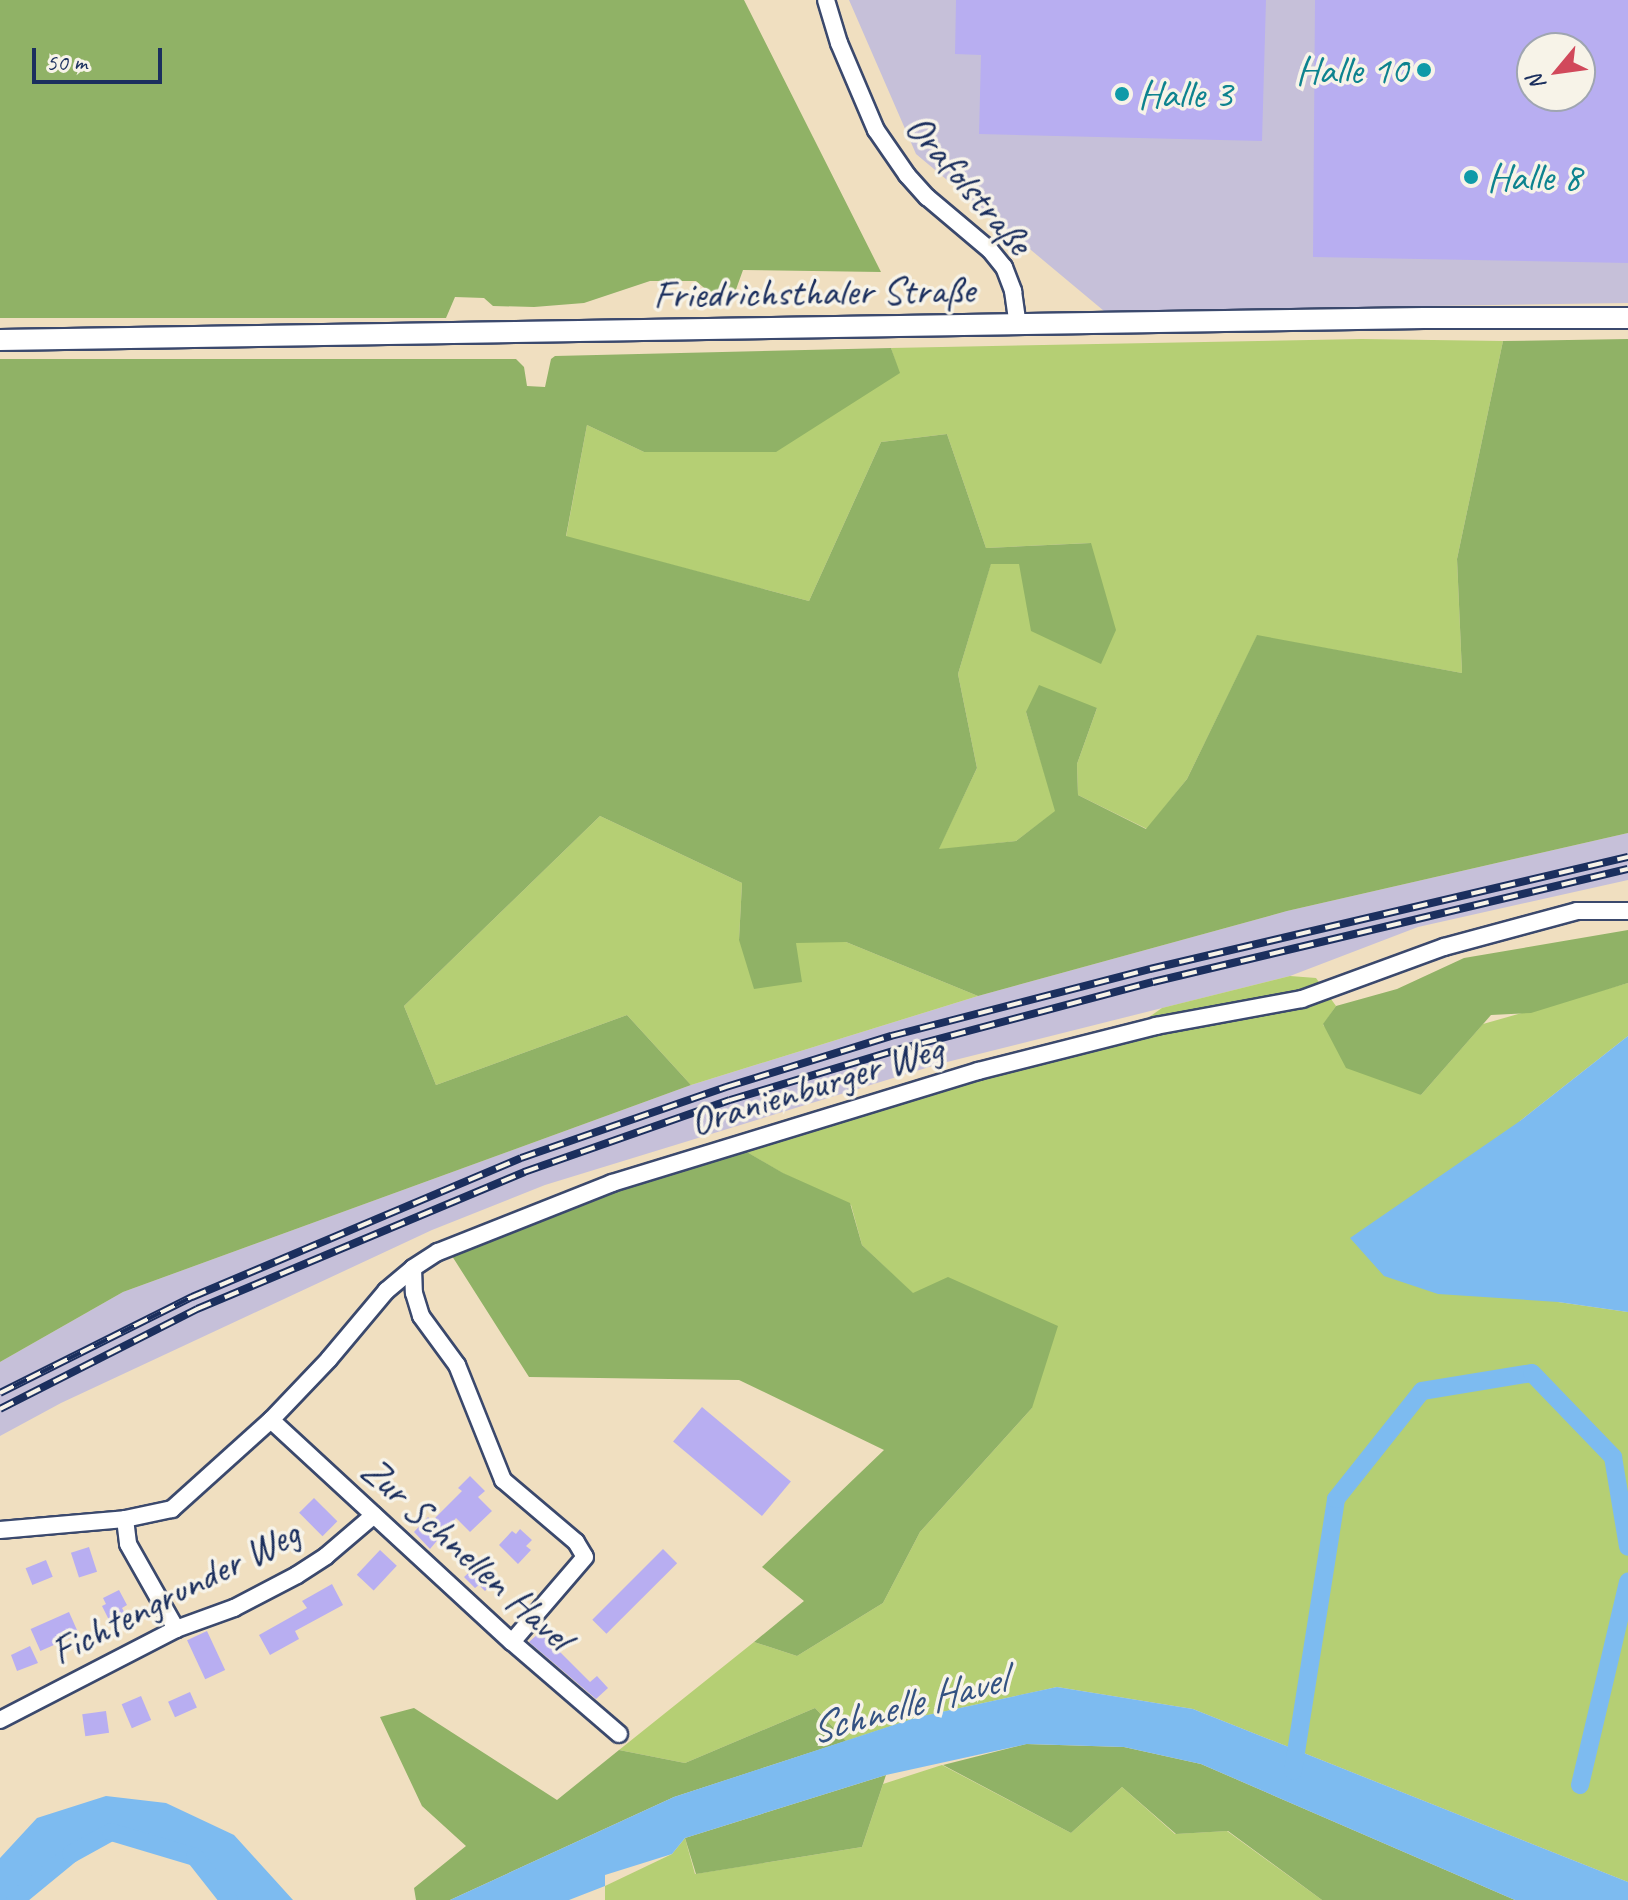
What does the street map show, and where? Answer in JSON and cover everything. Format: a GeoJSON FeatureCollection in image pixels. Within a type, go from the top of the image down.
{"type":"FeatureCollection","features":[{"type":"Feature","properties":{"kind":"street","name":"Orafolstraße"},"geometry":{"type":"LineString","coordinates":[[826,0],[839,43],[876,130],[917,186],[990,250],[1004,267],[1013,291],[1018,325]]}},
{"type":"Feature","properties":{"kind":"street","name":"Friedrichsthaler Straße"},"geometry":{"type":"LineString","coordinates":[[0,340],[1424,318],[1628,318]]}},
{"type":"Feature","properties":{"kind":"street","name":"Oranienburger Weg"},"geometry":{"type":"LineString","coordinates":[[0,1530],[125,1519],[172,1509],[271,1420],[329,1359],[386,1291],[413,1268],[438,1252],[612,1183],[978,1071],[1156,1026],[1302,999],[1444,947],[1577,911],[1628,911]]}},
{"type":"Feature","properties":{"kind":"street"},"geometry":{"type":"LineString","coordinates":[[413,1268],[414,1293],[421,1316],[457,1365],[503,1480],[576,1542],[585,1557],[512,1642]]}},
{"type":"Feature","properties":{"kind":"street","name":"Zur Schnellen Havel"},"geometry":{"type":"LineString","coordinates":[[271,1420],[512,1642],[619,1734]]}},
{"type":"Feature","properties":{"kind":"street","name":"Fichtengrunder Weg"},"geometry":{"type":"LineString","coordinates":[[0,1720],[176,1629],[234,1608],[297,1575],[326,1556],[374,1515]]}},
{"type":"Feature","properties":{"kind":"street"},"geometry":{"type":"LineString","coordinates":[[125,1519],[128,1544],[176,1629]]}},
{"type":"Feature","properties":{"kind":"shaded area"},"geometry":{"type":"Polygon","coordinates":[[[849,0],[1628,0],[1628,303],[1104,311],[916,154],[849,0]]]}},
{"type":"Feature","properties":{"kind":"shaded area"},"geometry":{"type":"Polygon","coordinates":[[[1628,833],[1628,880],[1418,927],[1290,976],[939,1064],[545,1185],[432,1230],[61,1403],[0,1436],[0,1362],[123,1292],[691,1085],[978,996],[1287,911],[1628,833]]]}},
{"type":"Feature","properties":{"kind":"green space"},"geometry":{"type":"Polygon","coordinates":[[[0,0],[744,0],[881,272],[743,270],[729,309],[696,281],[650,281],[584,303],[493,306],[484,298],[455,297],[446,318],[0,318],[0,0]]]}},
{"type":"Feature","properties":{"kind":"green space"},"geometry":{"type":"Polygon","coordinates":[[[1362,339],[1503,341],[1457,559],[1462,673],[1257,636],[1187,779],[1147,829],[1078,795],[1077,764],[1097,708],[1026,712],[1056,811],[1016,841],[938,850],[977,768],[958,674],[991,563],[1019,564],[1093,556],[1090,543],[986,548],[947,434],[881,442],[809,601],[566,537],[587,425],[644,452],[899,373],[891,348],[1362,339]]]}},
{"type":"Feature","properties":{"kind":"green space"},"geometry":{"type":"Polygon","coordinates":[[[1628,339],[1628,833],[1287,911],[978,996],[846,942],[796,943],[802,982],[754,989],[739,940],[742,883],[600,816],[404,1006],[436,1085],[627,1015],[691,1085],[123,1292],[0,1362],[0,359],[516,359],[524,367],[527,386],[545,387],[551,359],[555,356],[891,348],[900,373],[776,452],[644,452],[587,425],[566,536],[809,601],[881,442],[947,434],[986,548],[1091,543],[1116,630],[1101,664],[1031,631],[1019,564],[991,564],[958,674],[977,768],[939,849],[1016,841],[1055,811],[1026,712],[1039,685],[1097,708],[1077,764],[1078,795],[1146,829],[1187,779],[1257,635],[1462,673],[1457,559],[1503,341],[1628,339]]]}},
{"type":"Feature","properties":{"kind":"green space"},"geometry":{"type":"Polygon","coordinates":[[[600,816],[742,883],[739,940],[846,942],[978,996],[691,1085],[627,1015],[436,1085],[404,1006],[600,816]]]}},
{"type":"Feature","properties":{"kind":"green space"},"geometry":{"type":"Polygon","coordinates":[[[1628,930],[1628,983],[1531,1013],[1491,1015],[1421,1095],[1346,1068],[1323,1024],[1336,1006],[1397,989],[1464,958],[1628,930]]]}},
{"type":"Feature","properties":{"kind":"green space"},"geometry":{"type":"Polygon","coordinates":[[[1290,976],[1316,978],[1336,1006],[1323,1025],[1421,1095],[1483,1024],[1628,983],[1628,1036],[1520,1121],[1558,1302],[1628,1312],[1628,1882],[1193,1709],[1057,1687],[919,1717],[846,1741],[815,1708],[685,1763],[619,1750],[754,1642],[797,1656],[883,1603],[920,1532],[1032,1408],[862,1245],[851,1205],[784,1174],[735,1145],[1112,1043],[1162,1008],[1290,976]]]}},
{"type":"Feature","properties":{"kind":"green space"},"geometry":{"type":"Polygon","coordinates":[[[735,1145],[783,1173],[850,1203],[862,1245],[913,1293],[948,1277],[1058,1326],[1032,1408],[920,1532],[883,1603],[797,1656],[754,1642],[804,1601],[762,1567],[884,1450],[739,1380],[529,1377],[452,1256],[735,1145]]]}},
{"type":"Feature","properties":{"kind":"green space"},"geometry":{"type":"Polygon","coordinates":[[[414,1708],[557,1800],[619,1750],[685,1763],[815,1708],[846,1741],[674,1797],[450,1900],[416,1900],[414,1888],[466,1846],[422,1806],[380,1717],[414,1708]]]}},
{"type":"Feature","properties":{"kind":"green space"},"geometry":{"type":"Polygon","coordinates":[[[1026,1744],[1124,1747],[1201,1764],[1515,1900],[1322,1900],[1228,1831],[1176,1834],[1122,1787],[1071,1833],[943,1765],[1026,1744]]]}},
{"type":"Feature","properties":{"kind":"green space"},"geometry":{"type":"Polygon","coordinates":[[[942,1765],[1071,1833],[1122,1787],[1175,1834],[1227,1831],[1322,1900],[605,1900],[605,1886],[672,1854],[685,1838],[695,1874],[862,1847],[883,1784],[942,1765]]]}},
{"type":"Feature","properties":{"kind":"green space"},"geometry":{"type":"Polygon","coordinates":[[[886,1775],[862,1847],[696,1874],[685,1838],[886,1775]]]}},
{"type":"Feature","properties":{"kind":"water"},"geometry":{"type":"Polygon","coordinates":[[[1628,1036],[1628,1312],[1558,1302],[1438,1294],[1384,1276],[1350,1238],[1520,1121],[1628,1036]]]}},
{"type":"Feature","properties":{"kind":"water"},"geometry":{"type":"Polygon","coordinates":[[[1057,1687],[1193,1709],[1628,1882],[1628,1900],[1515,1900],[1201,1764],[1124,1747],[1027,1744],[886,1775],[685,1838],[672,1854],[605,1875],[605,1886],[569,1900],[450,1900],[674,1797],[918,1717],[1057,1687]]]}},
{"type":"Feature","properties":{"kind":"water"},"geometry":{"type":"Polygon","coordinates":[[[106,1796],[166,1803],[234,1835],[293,1900],[229,1900],[195,1857],[111,1833],[71,1854],[15,1900],[0,1900],[0,1858],[37,1818],[106,1796]]]}},
{"type":"Feature","properties":{"kind":"building","name":"Halle 3"},"geometry":{"type":"Polygon","coordinates":[[[956,0],[1266,0],[1262,141],[979,134],[981,55],[955,54],[956,0]]]}},
{"type":"Feature","properties":{"kind":"building","name":"Halle 8"},"geometry":{"type":"Polygon","coordinates":[[[1315,0],[1628,0],[1628,263],[1313,257],[1315,0]]]}},
{"type":"Feature","properties":{"kind":"building"},"geometry":{"type":"Polygon","coordinates":[[[702,1407],[791,1482],[762,1516],[673,1441],[702,1407]]]}},
{"type":"Feature","properties":{"kind":"building"},"geometry":{"type":"Polygon","coordinates":[[[470,1476],[485,1491],[478,1497],[492,1511],[470,1532],[456,1518],[430,1549],[414,1532],[428,1517],[432,1521],[462,1491],[458,1488],[470,1476]]]}},
{"type":"Feature","properties":{"kind":"building"},"geometry":{"type":"Polygon","coordinates":[[[314,1498],[337,1521],[322,1536],[299,1513],[314,1498]]]}},
{"type":"Feature","properties":{"kind":"building"},"geometry":{"type":"Polygon","coordinates":[[[520,1529],[532,1540],[526,1546],[531,1550],[518,1564],[499,1545],[512,1531],[516,1534],[520,1529]]]}},
{"type":"Feature","properties":{"kind":"building"},"geometry":{"type":"Polygon","coordinates":[[[89,1547],[97,1572],[79,1578],[71,1553],[89,1547]]]}},
{"type":"Feature","properties":{"kind":"building"},"geometry":{"type":"Polygon","coordinates":[[[663,1549],[677,1563],[606,1634],[592,1620],[663,1549]]]}},
{"type":"Feature","properties":{"kind":"building"},"geometry":{"type":"Polygon","coordinates":[[[380,1550],[397,1566],[374,1591],[357,1575],[380,1550]]]}},
{"type":"Feature","properties":{"kind":"building"},"geometry":{"type":"Polygon","coordinates":[[[46,1560],[53,1577],[32,1585],[26,1568],[46,1560]]]}},
{"type":"Feature","properties":{"kind":"building"},"geometry":{"type":"Polygon","coordinates":[[[479,1563],[495,1581],[485,1591],[479,1585],[475,1588],[464,1577],[479,1563]]]}},
{"type":"Feature","properties":{"kind":"building"},"geometry":{"type":"Polygon","coordinates":[[[332,1584],[343,1605],[295,1631],[299,1639],[270,1655],[259,1635],[307,1608],[302,1601],[332,1584]]]}},
{"type":"Feature","properties":{"kind":"building"},"geometry":{"type":"Polygon","coordinates":[[[119,1590],[127,1605],[122,1608],[127,1617],[111,1624],[102,1606],[106,1604],[103,1598],[119,1590]]]}},
{"type":"Feature","properties":{"kind":"building"},"geometry":{"type":"Polygon","coordinates":[[[69,1612],[79,1634],[40,1651],[31,1629],[69,1612]]]}},
{"type":"Feature","properties":{"kind":"building"},"geometry":{"type":"Polygon","coordinates":[[[207,1631],[225,1670],[205,1679],[187,1640],[207,1631]]]}},
{"type":"Feature","properties":{"kind":"building"},"geometry":{"type":"Polygon","coordinates":[[[540,1632],[590,1682],[597,1676],[608,1688],[596,1699],[529,1642],[540,1632]]]}},
{"type":"Feature","properties":{"kind":"building"},"geometry":{"type":"Polygon","coordinates":[[[30,1646],[38,1663],[17,1671],[11,1655],[30,1646]]]}},
{"type":"Feature","properties":{"kind":"building"},"geometry":{"type":"Polygon","coordinates":[[[190,1692],[197,1708],[175,1717],[168,1702],[190,1692]]]}},
{"type":"Feature","properties":{"kind":"building"},"geometry":{"type":"Polygon","coordinates":[[[141,1696],[151,1720],[132,1728],[122,1704],[141,1696]]]}},
{"type":"Feature","properties":{"kind":"building"},"geometry":{"type":"Polygon","coordinates":[[[106,1711],[109,1733],[85,1736],[82,1714],[106,1711]]]}},
{"type":"Feature","properties":{"kind":"waterway"},"geometry":{"type":"LineString","coordinates":[[1293,1771],[1336,1499],[1422,1391],[1532,1373],[1613,1457],[1628,1547]]}},
{"type":"Feature","properties":{"kind":"waterway"},"geometry":{"type":"LineString","coordinates":[[1580,1785],[1628,1582]]}},
{"type":"Feature","properties":{"kind":"waterway"},"geometry":{"type":"LineString","coordinates":[[15,1900],[71,1854],[111,1832],[195,1857],[229,1900]]}},
{"type":"Feature","properties":{"kind":"railway"},"geometry":{"type":"LineString","coordinates":[[0,1393],[192,1297],[521,1158],[726,1087],[891,1036],[1150,969],[1628,857]]}},
{"type":"Feature","properties":{"kind":"railway"},"geometry":{"type":"LineString","coordinates":[[0,1409],[197,1309],[524,1172],[730,1100],[893,1051],[1153,982],[1628,869]]}},
{"type":"Feature","properties":{"kind":"place","name":"Halle 10"},"geometry":{"type":"Point","coordinates":[1424,70]}},
{"type":"Feature","properties":{"kind":"place","name":"Halle 3"},"geometry":{"type":"Point","coordinates":[1122,94]}},
{"type":"Feature","properties":{"kind":"place","name":"Halle 8"},"geometry":{"type":"Point","coordinates":[1471,177]}},
{"type":"Feature","properties":{"kind":"water label","name":"Schnelle Havel"},"geometry":{"type":"Point","coordinates":[907,1705]}}]}
